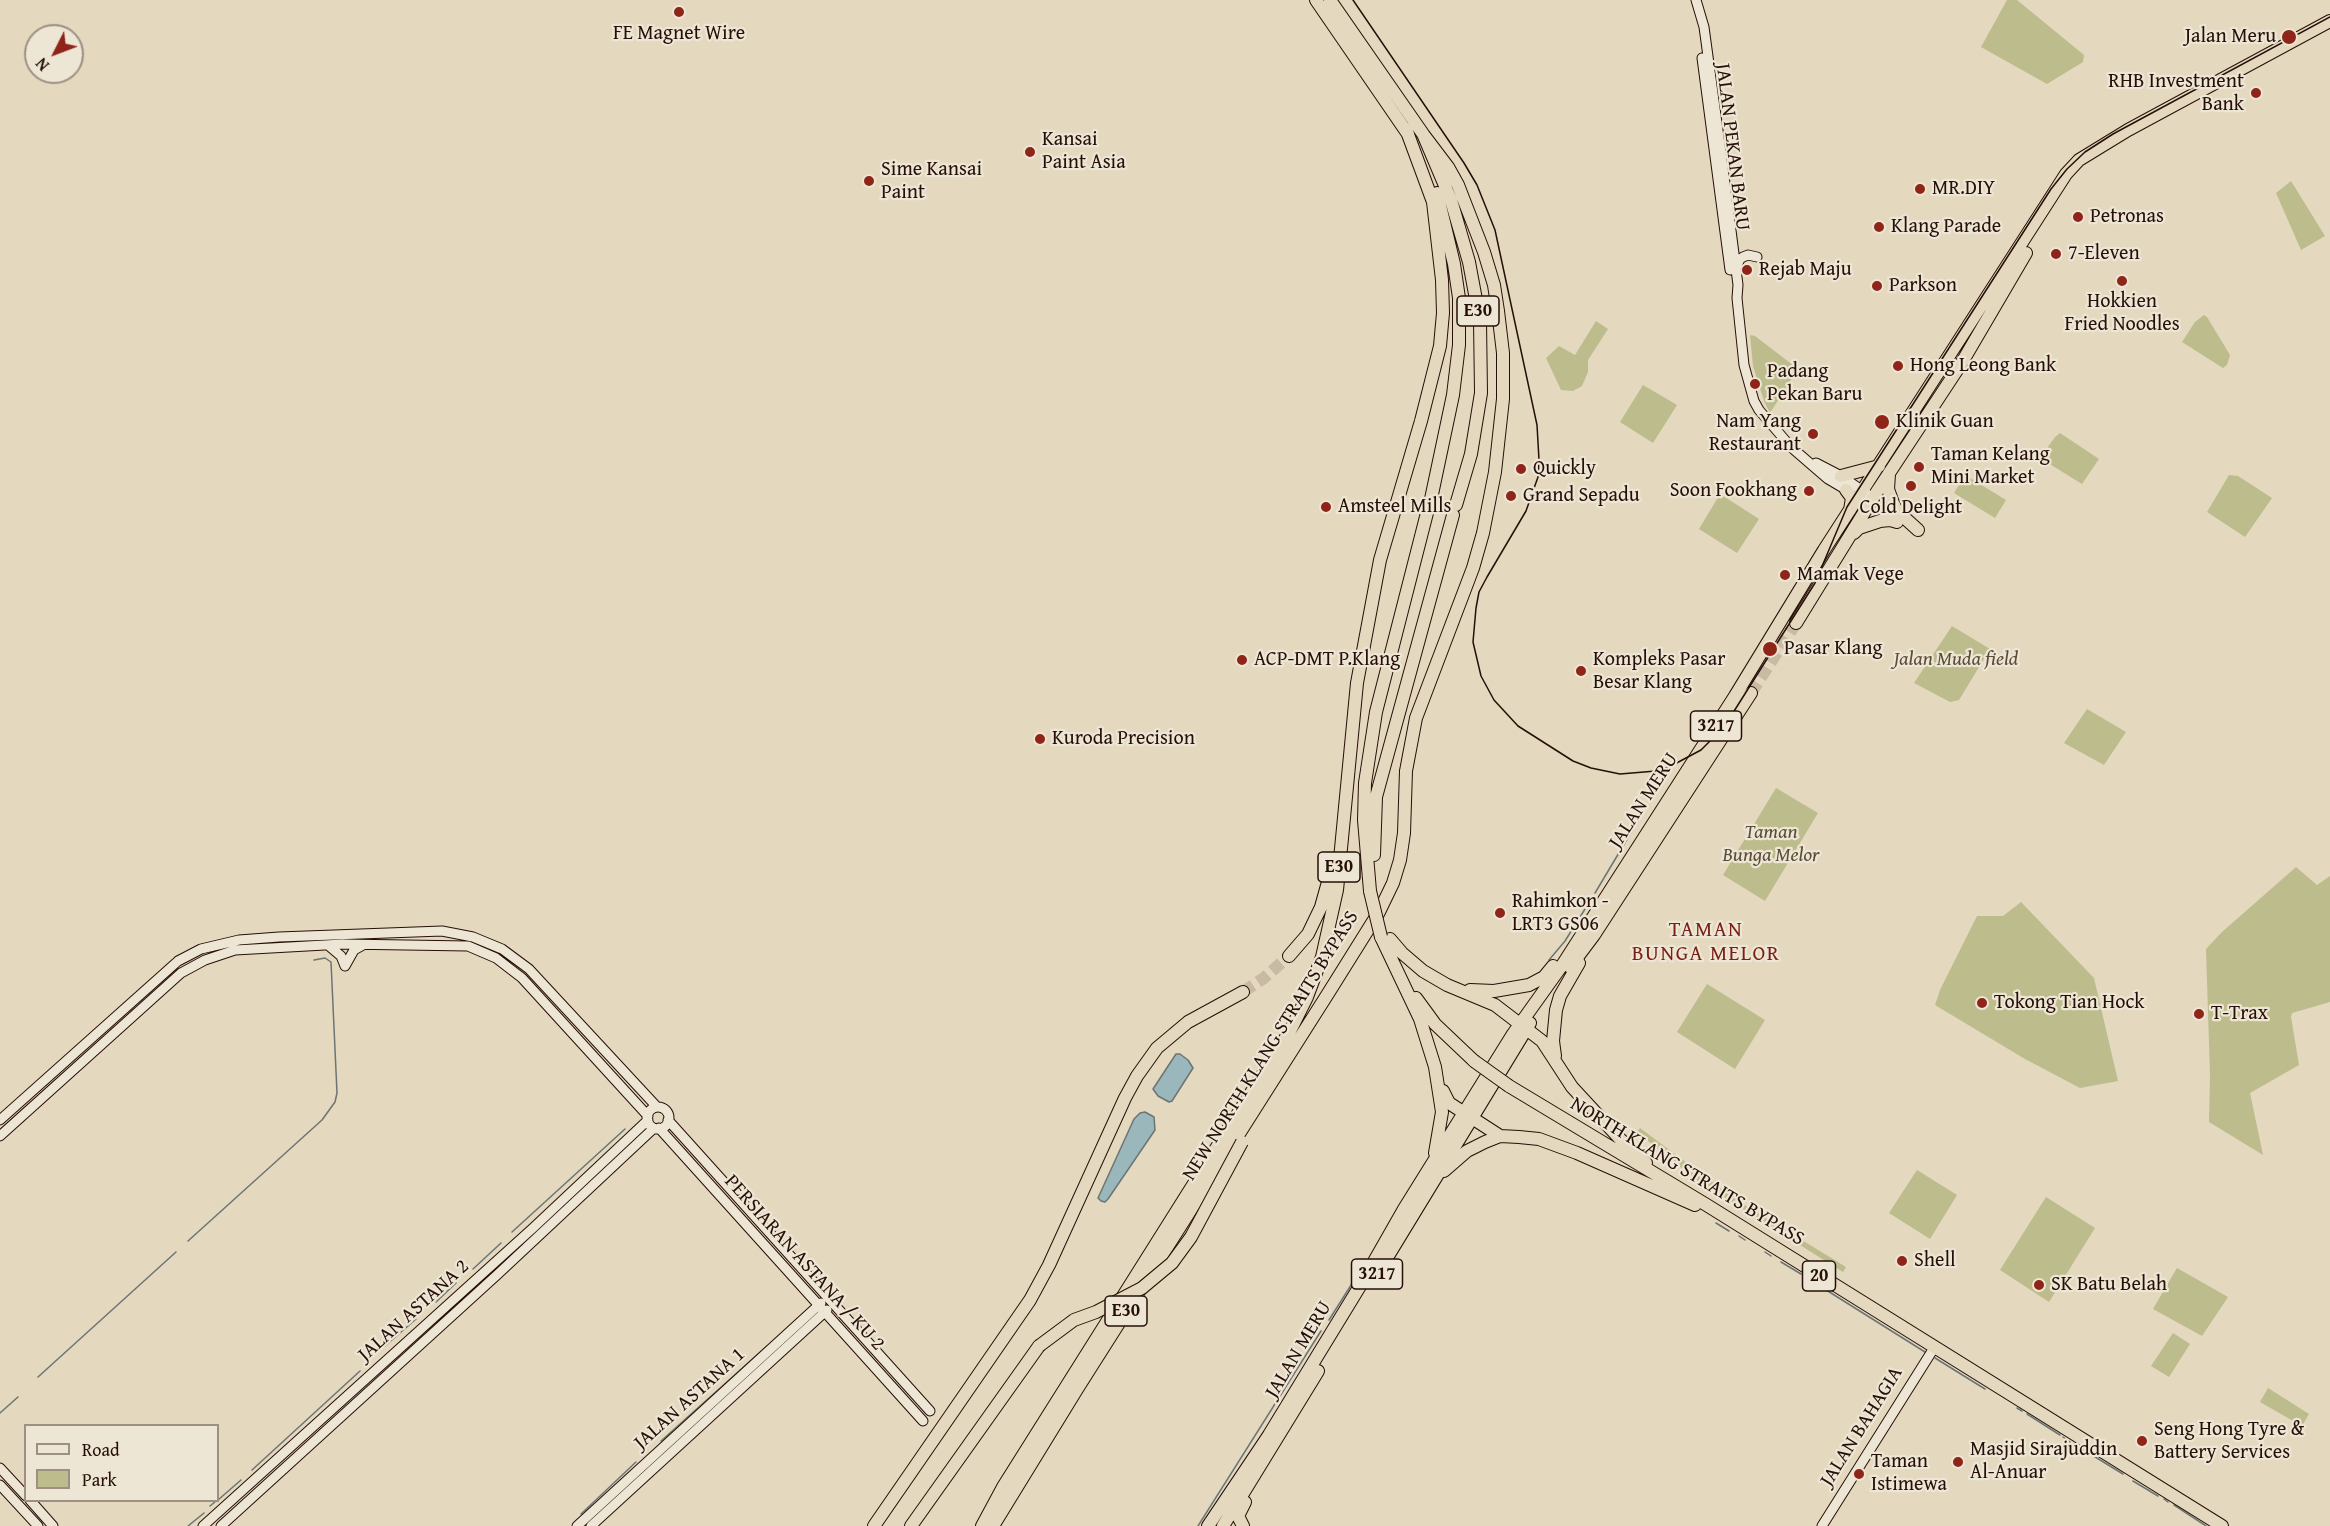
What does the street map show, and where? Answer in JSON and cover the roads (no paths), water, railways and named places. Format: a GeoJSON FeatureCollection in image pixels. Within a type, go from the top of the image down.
{"type":"FeatureCollection","features":[{"type":"Feature","properties":{"kind":"highway","name":"NEW NORTH KLANG STRAITS BYPASS"},"geometry":{"type":"LineString","coordinates":[[1316,0],[1406,129],[1429,174],[1442,208],[1459,298],[1458,345],[1453,395],[1430,504]]}},
{"type":"Feature","properties":{"kind":"highway","name":"NORTH KLANG STRAITS BYPASS"},"geometry":{"type":"LineString","coordinates":[[1331,0],[1423,134],[1437,164],[1470,262],[1480,321],[1481,393],[1472,454],[1454,510],[1376,797],[1373,890]]}},
{"type":"Feature","properties":{"kind":"highway","name":"JALAN MERU"},"geometry":{"type":"LineString","coordinates":[[1796,623],[1850,536],[1879,466],[2053,193],[2079,160],[2128,130],[2330,21]]}},
{"type":"Feature","properties":{"kind":"highway","name":"JALAN MERU"},"geometry":{"type":"LineString","coordinates":[[1592,930],[1850,511],[1866,498],[1904,451],[1961,364],[2068,183],[2086,164],[2131,137],[2330,26]]}},
{"type":"Feature","properties":{"kind":"highway","name":"NEW NORTH KLANG STRAITS BYPASS"},"geometry":{"type":"LineString","coordinates":[[982,1526],[1003,1487],[1290,1031],[1307,997],[1318,967],[1332,918],[1337,890],[1357,682],[1380,560],[1431,385],[1440,346],[1443,313],[1442,280],[1433,202],[1406,129]]}},
{"type":"Feature","properties":{"kind":"highway","name":"NEW NORTH KLANG STRAITS BYPASS"},"geometry":{"type":"LineString","coordinates":[[993,1526],[1378,912],[1400,860],[1404,832],[1406,771],[1416,718],[1473,568],[1483,533],[1493,484],[1501,424],[1504,376],[1494,285],[1472,218],[1448,167],[1423,134]]}},
{"type":"Feature","properties":{"kind":"highway"},"geometry":{"type":"LineString","coordinates":[[1939,371],[1945,372],[1953,365],[1992,312]]}},
{"type":"Feature","properties":{"kind":"highway"},"geometry":{"type":"LineString","coordinates":[[1904,451],[1889,473],[1888,489],[1898,511],[1918,530]]}},
{"type":"Feature","properties":{"kind":"highway"},"geometry":{"type":"LineString","coordinates":[[1841,476],[1879,466]]}},
{"type":"Feature","properties":{"kind":"highway"},"geometry":{"type":"LineString","coordinates":[[1846,490],[1852,498],[1850,511]]}},
{"type":"Feature","properties":{"kind":"highway","name":"NORTH KLANG STRAITS BYPASS"},"geometry":{"type":"LineString","coordinates":[[1430,504],[1376,712],[1365,783],[1364,820],[1373,890],[1389,956],[1435,1024],[1474,1061],[1509,1086],[1705,1204],[2222,1526]]}},
{"type":"Feature","properties":{"kind":"highway"},"geometry":{"type":"LineString","coordinates":[[1850,536],[1859,528],[1880,521],[1897,522]]}},
{"type":"Feature","properties":{"kind":"highway","name":"JALAN MERU"},"geometry":{"type":"LineString","coordinates":[[1275,1433],[1425,1193],[1468,1115],[1563,964],[1592,930],[1751,693]]}},
{"type":"Feature","properties":{"kind":"highway"},"geometry":{"type":"LineString","coordinates":[[1289,956],[1308,934],[1326,892],[1345,791]]}},
{"type":"Feature","properties":{"kind":"highway"},"geometry":{"type":"LineString","coordinates":[[1457,989],[1494,991],[1528,985],[1544,976],[1592,930]]}},
{"type":"Feature","properties":{"kind":"highway"},"geometry":{"type":"LineString","coordinates":[[1558,1067],[1553,1041],[1556,1010],[1560,996],[1592,930]]}},
{"type":"Feature","properties":{"kind":"highway","name":"NORTH KLANG STRAITS BYPASS"},"geometry":{"type":"LineString","coordinates":[[1386,936],[1421,1005]]}},
{"type":"Feature","properties":{"kind":"highway"},"geometry":{"type":"LineString","coordinates":[[1386,936],[1423,971],[1494,1005],[1542,1041],[1572,1087],[1621,1140],[1646,1162],[1705,1204]]}},
{"type":"Feature","properties":{"kind":"highway"},"geometry":{"type":"LineString","coordinates":[[1389,956],[1420,1019],[1449,1103],[1500,1136]]}},
{"type":"Feature","properties":{"kind":"highway"},"geometry":{"type":"LineString","coordinates":[[874,1526],[1030,1300],[1049,1265],[1125,1098],[1142,1068],[1157,1048],[1188,1022],[1243,992]]}},
{"type":"Feature","properties":{"kind":"highway"},"geometry":{"type":"LineString","coordinates":[[1428,1171],[1439,1137],[1442,1118],[1442,1101],[1436,1067]]}},
{"type":"Feature","properties":{"kind":"highway"},"geometry":{"type":"LineString","coordinates":[[911,1526],[1040,1346],[1074,1320],[1096,1312],[1142,1288],[1172,1263],[1191,1237],[1260,1112],[1263,1098]]}},
{"type":"Feature","properties":{"kind":"highway","name":"JALAN MERU"},"geometry":{"type":"LineString","coordinates":[[1275,1433],[1428,1171],[1468,1115]]}},
{"type":"Feature","properties":{"kind":"highway"},"geometry":{"type":"LineString","coordinates":[[1425,1193],[1449,1165],[1467,1151],[1500,1136],[1539,1139],[1577,1153],[1691,1204],[1700,1206],[1705,1204]]}},
{"type":"Feature","properties":{"kind":"highway"},"geometry":{"type":"LineString","coordinates":[[1221,1525],[1226,1508],[1275,1433]]}},
{"type":"Feature","properties":{"kind":"highway"},"geometry":{"type":"LineString","coordinates":[[1243,1526],[1239,1520],[1240,1512],[1259,1479],[1275,1433]]}},
{"type":"Feature","properties":{"kind":"street","name":"JALAN PEKAN BARU"},"geometry":{"type":"LineString","coordinates":[[1695,0],[1704,27],[1736,271],[1744,365],[1754,400],[1778,434],[1828,479],[1866,498]]}},
{"type":"Feature","properties":{"kind":"street","name":"JALAN PEKAN BARU"},"geometry":{"type":"LineString","coordinates":[[1695,0],[1732,286],[1737,298]]}},
{"type":"Feature","properties":{"kind":"street"},"geometry":{"type":"LineString","coordinates":[[1736,271],[1743,256],[1756,257]]}},
{"type":"Feature","properties":{"kind":"street","name":"JALAN PEKAN BARU"},"geometry":{"type":"LineString","coordinates":[[1805,458],[1841,476],[1866,498]]}},
{"type":"Feature","properties":{"kind":"street"},"geometry":{"type":"LineString","coordinates":[[0,1120],[178,961],[201,949],[239,940],[442,931],[473,937],[502,949],[529,969],[657,1107],[666,1111],[668,1120],[665,1126],[657,1128],[522,978],[496,958],[468,946],[344,944],[234,950],[205,960],[181,973],[0,1137]]}},
{"type":"Feature","properties":{"kind":"street"},"geometry":{"type":"LineString","coordinates":[[344,944],[355,937],[390,936],[417,932]]}},
{"type":"Feature","properties":{"kind":"street"},"geometry":{"type":"LineString","coordinates":[[283,937],[337,939],[344,944]]}},
{"type":"Feature","properties":{"kind":"street"},"geometry":{"type":"LineString","coordinates":[[328,945],[342,956],[345,966],[354,950],[366,944]]}},
{"type":"Feature","properties":{"kind":"street"},"geometry":{"type":"LineString","coordinates":[[648,1118],[651,1110],[657,1107]]}},
{"type":"Feature","properties":{"kind":"street","name":"JALAN ASTANA 2"},"geometry":{"type":"LineString","coordinates":[[202,1526],[533,1228],[648,1118]]}},
{"type":"Feature","properties":{"kind":"street","name":"PERSIARAN ASTANA / KU 2"},"geometry":{"type":"LineString","coordinates":[[668,1120],[930,1411]]}},
{"type":"Feature","properties":{"kind":"street","name":"JALAN ASTANA 2"},"geometry":{"type":"LineString","coordinates":[[221,1526],[657,1128]]}},
{"type":"Feature","properties":{"kind":"street","name":"PERSIARAN ASTANA / KU 2"},"geometry":{"type":"LineString","coordinates":[[657,1128],[922,1421]]}},
{"type":"Feature","properties":{"kind":"street"},"geometry":{"type":"LineString","coordinates":[[449,1304],[459,1300],[487,1276],[498,1274],[503,1261],[533,1228]]}},
{"type":"Feature","properties":{"kind":"street","name":"JALAN ASTANA 1"},"geometry":{"type":"LineString","coordinates":[[591,1526],[830,1301]]}},
{"type":"Feature","properties":{"kind":"street","name":"JALAN ASTANA 1"},"geometry":{"type":"LineString","coordinates":[[577,1526],[821,1310]]}},
{"type":"Feature","properties":{"kind":"street","name":"JALAN BAHAGIA"},"geometry":{"type":"LineString","coordinates":[[1822,1526],[1934,1348]]}},
{"type":"Feature","properties":{"kind":"street"},"geometry":{"type":"LineString","coordinates":[[0,1468],[24,1494]]}},
{"type":"Feature","properties":{"kind":"street"},"geometry":{"type":"LineString","coordinates":[[0,1485],[38,1526]]}},
{"type":"Feature","properties":{"kind":"street"},"geometry":{"type":"LineString","coordinates":[[32,1502],[53,1526]]}},
{"type":"Feature","properties":{"kind":"water"},"geometry":{"type":"Polygon","coordinates":[[[1176,1054],[1188,1060],[1193,1068],[1172,1101],[1169,1102],[1158,1096],[1153,1089],[1176,1054]]]}},
{"type":"Feature","properties":{"kind":"water"},"geometry":{"type":"Polygon","coordinates":[[[1145,1112],[1154,1117],[1155,1130],[1108,1199],[1105,1202],[1101,1201],[1098,1198],[1134,1119],[1140,1113],[1145,1112]]]}},
{"type":"Feature","properties":{"kind":"waterway"},"geometry":{"type":"LineString","coordinates":[[1595,893],[1638,821]]}},
{"type":"Feature","properties":{"kind":"waterway"},"geometry":{"type":"LineString","coordinates":[[1549,960],[1565,941],[1585,909]]}},
{"type":"Feature","properties":{"kind":"waterway"},"geometry":{"type":"LineString","coordinates":[[188,1241],[322,1120],[335,1102],[337,1093],[331,962],[325,958],[314,960]]}},
{"type":"Feature","properties":{"kind":"waterway"},"geometry":{"type":"LineString","coordinates":[[512,1232],[625,1129]]}},
{"type":"Feature","properties":{"kind":"waterway"},"geometry":{"type":"LineString","coordinates":[[1716,1223],[1729,1231]]}},
{"type":"Feature","properties":{"kind":"waterway"},"geometry":{"type":"LineString","coordinates":[[1739,1236],[1745,1240]]}},
{"type":"Feature","properties":{"kind":"waterway"},"geometry":{"type":"LineString","coordinates":[[473,1269],[501,1243]]}},
{"type":"Feature","properties":{"kind":"waterway"},"geometry":{"type":"LineString","coordinates":[[38,1377],[176,1252]]}},
{"type":"Feature","properties":{"kind":"waterway"},"geometry":{"type":"LineString","coordinates":[[1765,1252],[1771,1256]]}},
{"type":"Feature","properties":{"kind":"waterway"},"geometry":{"type":"LineString","coordinates":[[1781,1262],[1801,1274]]}},
{"type":"Feature","properties":{"kind":"waterway"},"geometry":{"type":"LineString","coordinates":[[1805,1277],[1814,1284]]}},
{"type":"Feature","properties":{"kind":"waterway"},"geometry":{"type":"LineString","coordinates":[[1329,1320],[1353,1282]]}},
{"type":"Feature","properties":{"kind":"waterway"},"geometry":{"type":"LineString","coordinates":[[436,1302],[456,1283]]}},
{"type":"Feature","properties":{"kind":"waterway"},"geometry":{"type":"LineString","coordinates":[[1823,1288],[1925,1352]]}},
{"type":"Feature","properties":{"kind":"waterway"},"geometry":{"type":"LineString","coordinates":[[385,1346],[416,1319]]}},
{"type":"Feature","properties":{"kind":"waterway"},"geometry":{"type":"LineString","coordinates":[[1198,1526],[1321,1331]]}},
{"type":"Feature","properties":{"kind":"waterway"},"geometry":{"type":"LineString","coordinates":[[661,1441],[767,1346]]}},
{"type":"Feature","properties":{"kind":"waterway"},"geometry":{"type":"LineString","coordinates":[[1935,1358],[1985,1389]]}},
{"type":"Feature","properties":{"kind":"waterway"},"geometry":{"type":"LineString","coordinates":[[252,1470],[360,1371]]}},
{"type":"Feature","properties":{"kind":"waterway"},"geometry":{"type":"LineString","coordinates":[[0,1413],[18,1397]]}},
{"type":"Feature","properties":{"kind":"waterway"},"geometry":{"type":"LineString","coordinates":[[2017,1408],[2022,1411]]}},
{"type":"Feature","properties":{"kind":"waterway"},"geometry":{"type":"LineString","coordinates":[[2027,1414],[2060,1435]]}},
{"type":"Feature","properties":{"kind":"waterway"},"geometry":{"type":"LineString","coordinates":[[2063,1437],[2070,1442]]}},
{"type":"Feature","properties":{"kind":"waterway"},"geometry":{"type":"LineString","coordinates":[[2074,1444],[2123,1474]]}},
{"type":"Feature","properties":{"kind":"waterway"},"geometry":{"type":"LineString","coordinates":[[581,1514],[636,1462]]}},
{"type":"Feature","properties":{"kind":"waterway"},"geometry":{"type":"LineString","coordinates":[[219,1499],[241,1480]]}},
{"type":"Feature","properties":{"kind":"waterway"},"geometry":{"type":"LineString","coordinates":[[2133,1481],[2158,1496]]}},
{"type":"Feature","properties":{"kind":"waterway"},"geometry":{"type":"LineString","coordinates":[[2164,1499],[2168,1502]]}},
{"type":"Feature","properties":{"kind":"waterway"},"geometry":{"type":"LineString","coordinates":[[210,1506],[215,1502]]}},
{"type":"Feature","properties":{"kind":"waterway"},"geometry":{"type":"LineString","coordinates":[[2174,1505],[2206,1526]]}},
{"type":"Feature","properties":{"kind":"waterway"},"geometry":{"type":"LineString","coordinates":[[188,1526],[204,1513]]}},
{"type":"Feature","properties":{"kind":"tunnel"},"geometry":{"type":"LineString","coordinates":[[1751,693],[1796,623]]}},
{"type":"Feature","properties":{"kind":"tunnel"},"geometry":{"type":"LineString","coordinates":[[1243,992],[1264,978],[1289,956]]}},
{"type":"Feature","properties":{"kind":"tram line"},"geometry":{"type":"LineString","coordinates":[[1353,0],[1477,185],[1495,230],[1537,425],[1538,477],[1526,511],[1479,592],[1473,642],[1481,676],[1494,700],[1518,726],[1573,761],[1591,768],[1620,774],[1656,771],[1671,766],[1701,750],[1724,727],[1815,583],[1847,507],[2051,189],[2067,169],[2085,152],[2113,134],[2330,17]]}},
{"type":"Feature","properties":{"kind":"place","name":"FE Magnet Wire"},"geometry":{"type":"Point","coordinates":[679,12]}},
{"type":"Feature","properties":{"kind":"place","name":"Jalan Meru"},"geometry":{"type":"Point","coordinates":[2289,37]}},
{"type":"Feature","properties":{"kind":"place","name":"RHB Investment Bank"},"geometry":{"type":"Point","coordinates":[2256,93]}},
{"type":"Feature","properties":{"kind":"place","name":"Kansai Paint Asia"},"geometry":{"type":"Point","coordinates":[1030,152]}},
{"type":"Feature","properties":{"kind":"place","name":"Sime Kansai Paint"},"geometry":{"type":"Point","coordinates":[869,181]}},
{"type":"Feature","properties":{"kind":"place","name":"MR.DIY"},"geometry":{"type":"Point","coordinates":[1920,189]}},
{"type":"Feature","properties":{"kind":"place","name":"Petronas"},"geometry":{"type":"Point","coordinates":[2078,217]}},
{"type":"Feature","properties":{"kind":"place","name":"Klang Parade"},"geometry":{"type":"Point","coordinates":[1879,227]}},
{"type":"Feature","properties":{"kind":"place","name":"7-Eleven"},"geometry":{"type":"Point","coordinates":[2056,254]}},
{"type":"Feature","properties":{"kind":"place","name":"Rejab Maju"},"geometry":{"type":"Point","coordinates":[1747,270]}},
{"type":"Feature","properties":{"kind":"place","name":"Hokkien Fried Noodles"},"geometry":{"type":"Point","coordinates":[2122,281]}},
{"type":"Feature","properties":{"kind":"place","name":"Parkson"},"geometry":{"type":"Point","coordinates":[1877,286]}},
{"type":"Feature","properties":{"kind":"place","name":"Hong Leong Bank"},"geometry":{"type":"Point","coordinates":[1898,366]}},
{"type":"Feature","properties":{"kind":"place","name":"Padang Pekan Baru"},"geometry":{"type":"Point","coordinates":[1755,384]}},
{"type":"Feature","properties":{"kind":"place","name":"Klinik Guan"},"geometry":{"type":"Point","coordinates":[1882,422]}},
{"type":"Feature","properties":{"kind":"place","name":"Nam Yang Restaurant"},"geometry":{"type":"Point","coordinates":[1813,434]}},
{"type":"Feature","properties":{"kind":"place","name":"Taman Kelang Mini Market"},"geometry":{"type":"Point","coordinates":[1919,467]}},
{"type":"Feature","properties":{"kind":"place","name":"Quickly"},"geometry":{"type":"Point","coordinates":[1521,469]}},
{"type":"Feature","properties":{"kind":"place","name":"Cold Delight"},"geometry":{"type":"Point","coordinates":[1911,486]}},
{"type":"Feature","properties":{"kind":"place","name":"Soon Fookhang"},"geometry":{"type":"Point","coordinates":[1809,491]}},
{"type":"Feature","properties":{"kind":"place","name":"Grand Sepadu"},"geometry":{"type":"Point","coordinates":[1511,496]}},
{"type":"Feature","properties":{"kind":"place","name":"Amsteel Mills"},"geometry":{"type":"Point","coordinates":[1326,507]}},
{"type":"Feature","properties":{"kind":"place","name":"Mamak Vege"},"geometry":{"type":"Point","coordinates":[1785,575]}},
{"type":"Feature","properties":{"kind":"place","name":"Pasar Klang"},"geometry":{"type":"Point","coordinates":[1770,649]}},
{"type":"Feature","properties":{"kind":"place","name":"ACP-DMT P.Klang"},"geometry":{"type":"Point","coordinates":[1242,660]}},
{"type":"Feature","properties":{"kind":"place","name":"Kompleks Pasar Besar Klang"},"geometry":{"type":"Point","coordinates":[1581,671]}},
{"type":"Feature","properties":{"kind":"place","name":"Kuroda Precision"},"geometry":{"type":"Point","coordinates":[1040,739]}},
{"type":"Feature","properties":{"kind":"place","name":"Rahimkon - LRT3 GS06"},"geometry":{"type":"Point","coordinates":[1500,913]}},
{"type":"Feature","properties":{"kind":"place","name":"Tokong Tian Hock"},"geometry":{"type":"Point","coordinates":[1982,1003]}},
{"type":"Feature","properties":{"kind":"place","name":"T-Trax"},"geometry":{"type":"Point","coordinates":[2199,1014]}},
{"type":"Feature","properties":{"kind":"place","name":"Shell"},"geometry":{"type":"Point","coordinates":[1902,1261]}},
{"type":"Feature","properties":{"kind":"place","name":"SK Batu Belah"},"geometry":{"type":"Point","coordinates":[2039,1285]}},
{"type":"Feature","properties":{"kind":"place","name":"Seng Hong Tyre & Battery Services"},"geometry":{"type":"Point","coordinates":[2142,1441]}},
{"type":"Feature","properties":{"kind":"place","name":"Masjid Sirajuddin Al-Anuar"},"geometry":{"type":"Point","coordinates":[1958,1462]}},
{"type":"Feature","properties":{"kind":"place","name":"Taman Istimewa"},"geometry":{"type":"Point","coordinates":[1859,1474]}},
{"type":"Feature","properties":{"kind":"district","name":"TAMAN BUNGA MELOR"},"geometry":{"type":"Point","coordinates":[1706,943]}},
{"type":"Feature","properties":{"kind":"park label","name":"Jalan Muda field"},"geometry":{"type":"Point","coordinates":[1956,660]}},
{"type":"Feature","properties":{"kind":"park label","name":"Taman Bunga Melor"},"geometry":{"type":"Point","coordinates":[1771,844]}}]}
